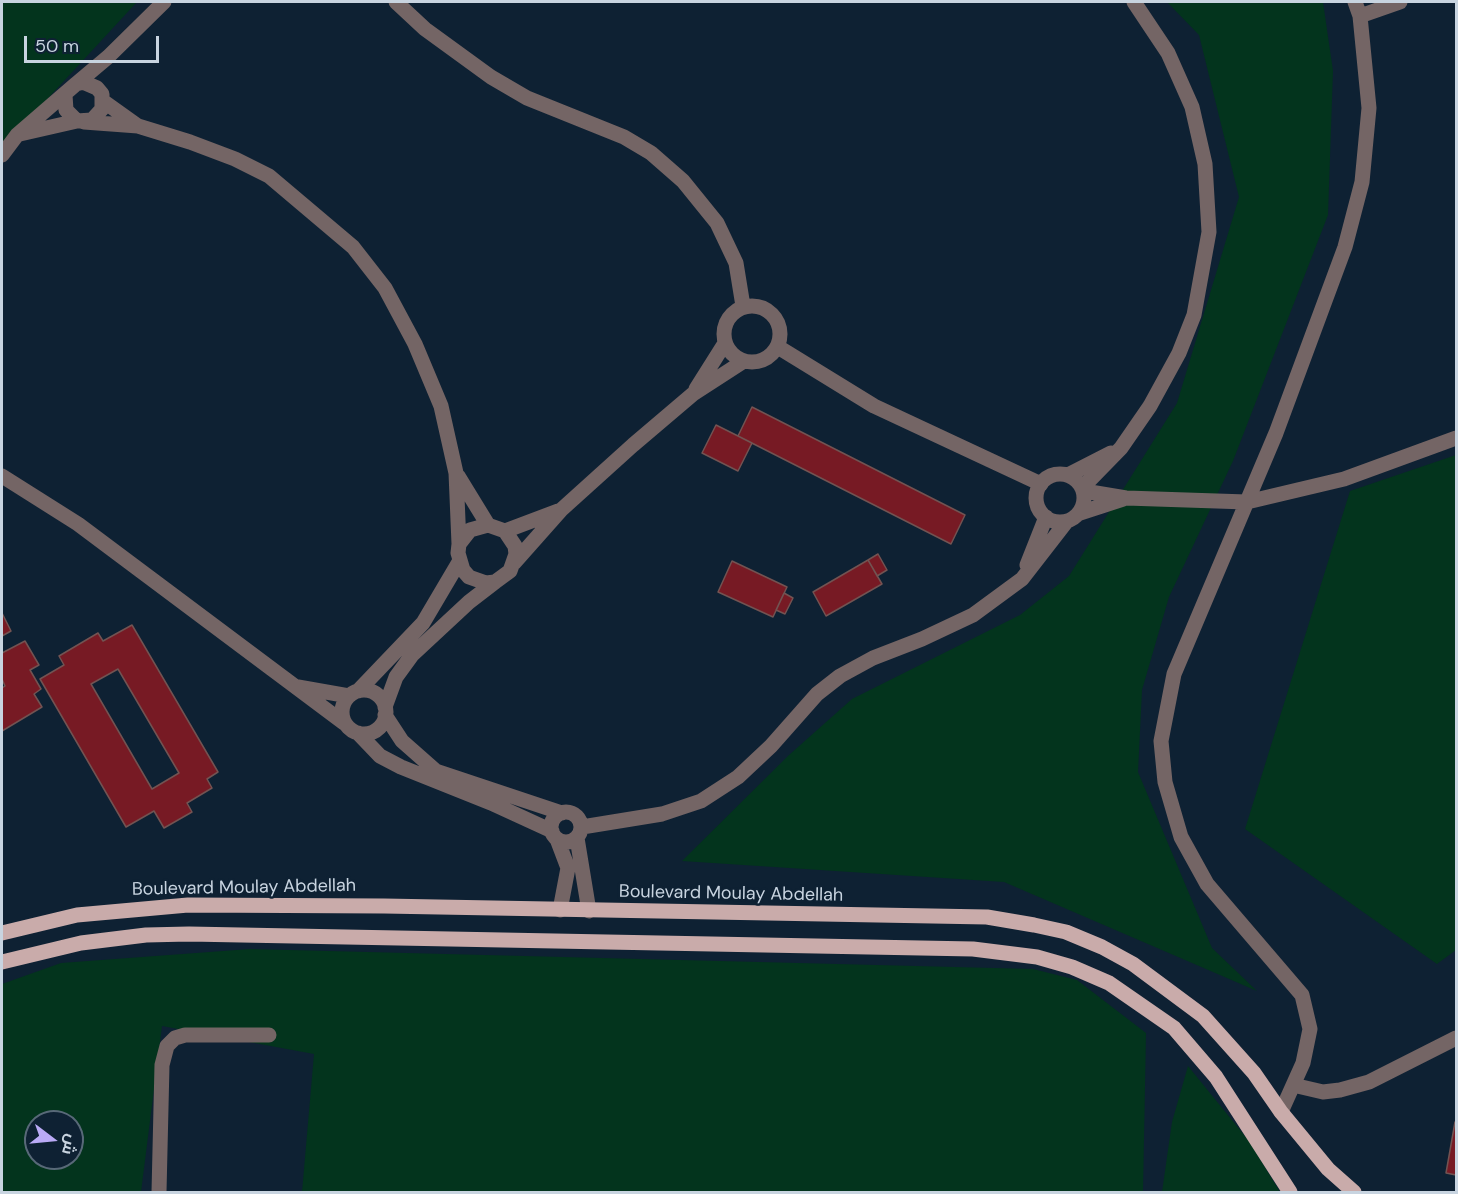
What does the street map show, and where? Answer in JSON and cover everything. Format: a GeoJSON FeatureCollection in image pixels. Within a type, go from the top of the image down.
{"type":"FeatureCollection","features":[{"type":"Feature","properties":{"kind":"main road","name":"Boulevard Moulay Abdellah"},"geometry":{"type":"LineString","coordinates":[[2,933],[77,915],[188,905],[384,906],[987,917],[1066,932],[1133,964],[1203,1016],[1254,1073],[1281,1112],[1328,1169],[1354,1192]]}},
{"type":"Feature","properties":{"kind":"main road"},"geometry":{"type":"LineString","coordinates":[[2,962],[81,944],[147,935],[189,934],[973,949],[1037,957],[1072,967],[1109,983],[1174,1028],[1216,1077],[1290,1192]]}},
{"type":"Feature","properties":{"kind":"street"},"geometry":{"type":"LineString","coordinates":[[2,155],[17,135],[108,57],[164,2]]}},
{"type":"Feature","properties":{"kind":"street"},"geometry":{"type":"LineString","coordinates":[[396,2],[425,29],[509,88],[527,98],[624,136],[651,153],[683,181],[717,223],[736,263],[743,306]]}},
{"type":"Feature","properties":{"kind":"street"},"geometry":{"type":"LineString","coordinates":[[1083,490],[1121,448],[1150,406],[1179,353],[1191,324],[1202,281],[1209,232],[1205,164],[1192,107],[1168,53],[1134,2]]}},
{"type":"Feature","properties":{"kind":"street"},"geometry":{"type":"LineString","coordinates":[[1281,1112],[1303,1063],[1310,1029],[1302,995],[1207,884],[1181,837],[1165,782],[1161,741],[1174,674],[1247,502],[1317,325],[1345,247],[1362,183],[1369,108],[1357,8],[1400,2]]}},
{"type":"Feature","properties":{"kind":"street"},"geometry":{"type":"LineString","coordinates":[[17,135],[98,116],[108,57]]}},
{"type":"Feature","properties":{"kind":"street"},"geometry":{"type":"LineString","coordinates":[[138,126],[83,82],[70,90],[66,110],[80,121],[138,126],[190,142],[269,176],[353,247],[385,288],[415,344],[441,406],[456,473],[459,562],[423,623],[353,694],[342,712],[344,723]]}},
{"type":"Feature","properties":{"kind":"street"},"geometry":{"type":"LineString","coordinates":[[358,733],[373,732],[381,725],[396,677],[412,655],[469,602],[510,572],[514,563],[561,510],[693,394],[744,361],[760,361],[767,358],[778,347],[781,338],[777,319],[762,307],[743,306],[729,317],[725,325],[725,343],[729,351],[744,361]]}},
{"type":"Feature","properties":{"kind":"street"},"geometry":{"type":"LineString","coordinates":[[693,394],[725,343]]}},
{"type":"Feature","properties":{"kind":"street"},"geometry":{"type":"LineString","coordinates":[[778,347],[874,406],[1041,483]]}},
{"type":"Feature","properties":{"kind":"street"},"geometry":{"type":"LineString","coordinates":[[1083,490],[1126,498],[1247,502],[1344,479],[1456,438]]}},
{"type":"Feature","properties":{"kind":"street"},"geometry":{"type":"LineString","coordinates":[[1121,448],[1068,475],[1053,475],[1041,483],[1037,490],[1037,505],[1046,517],[1060,522],[1126,498]]}},
{"type":"Feature","properties":{"kind":"street"},"geometry":{"type":"LineString","coordinates":[[456,473],[488,525]]}},
{"type":"Feature","properties":{"kind":"street"},"geometry":{"type":"LineString","coordinates":[[2,476],[78,524],[292,686],[358,733],[380,756],[410,771],[491,803],[571,842],[580,832],[662,814],[701,801],[738,777],[771,746],[817,694],[840,676],[873,658],[974,615],[1022,579],[1074,517],[1085,499],[1083,490],[1068,475]]}},
{"type":"Feature","properties":{"kind":"street"},"geometry":{"type":"LineString","coordinates":[[505,531],[561,510]]}},
{"type":"Feature","properties":{"kind":"street"},"geometry":{"type":"LineString","coordinates":[[1022,579],[1046,517]]}},
{"type":"Feature","properties":{"kind":"street"},"geometry":{"type":"LineString","coordinates":[[459,544],[470,530],[488,525],[505,531],[515,546],[514,563]]}},
{"type":"Feature","properties":{"kind":"street"},"geometry":{"type":"LineString","coordinates":[[459,562],[469,577],[477,581],[495,582]]}},
{"type":"Feature","properties":{"kind":"street"},"geometry":{"type":"LineString","coordinates":[[292,686],[353,694],[365,690],[378,695],[402,741],[436,771],[577,817],[589,911]]}},
{"type":"Feature","properties":{"kind":"street"},"geometry":{"type":"LineString","coordinates":[[560,910],[567,868],[554,835],[554,820],[562,813]]}},
{"type":"Feature","properties":{"kind":"street"},"geometry":{"type":"LineString","coordinates":[[159,1192],[162,1065],[167,1046],[175,1038],[185,1035],[269,1035]]}},
{"type":"Feature","properties":{"kind":"street"},"geometry":{"type":"LineString","coordinates":[[1293,1085],[1323,1092],[1369,1082],[1456,1038]]}},
{"type":"Feature","properties":{"kind":"green space"},"geometry":{"type":"Polygon","coordinates":[[[2,2],[137,2],[2,148],[2,2]]]}},
{"type":"Feature","properties":{"kind":"green space"},"geometry":{"type":"Polygon","coordinates":[[[1167,2],[1323,2],[1333,71],[1328,215],[1233,461],[1169,597],[1142,690],[1138,772],[1212,948],[1257,991],[1004,882],[682,861],[789,755],[852,699],[1020,615],[1069,576],[1177,403],[1239,197],[1199,35],[1167,2]]]}},
{"type":"Feature","properties":{"kind":"green space"},"geometry":{"type":"Polygon","coordinates":[[[1456,455],[1456,950],[1437,964],[1245,829],[1350,491],[1456,455]]]}},
{"type":"Feature","properties":{"kind":"green space"},"geometry":{"type":"Polygon","coordinates":[[[250,949],[1033,969],[1077,980],[1146,1033],[1143,1192],[302,1192],[314,1054],[162,1026],[141,1192],[2,1192],[2,984],[61,963],[250,949]]]}},
{"type":"Feature","properties":{"kind":"green space"},"geometry":{"type":"Polygon","coordinates":[[[1188,1066],[1249,1141],[1280,1192],[1162,1192],[1172,1122],[1188,1066]]]}},
{"type":"Feature","properties":{"kind":"building"},"geometry":{"type":"Polygon","coordinates":[[[752,407],[965,515],[951,544],[738,436],[752,407]]]}},
{"type":"Feature","properties":{"kind":"building"},"geometry":{"type":"Polygon","coordinates":[[[716,425],[752,443],[738,471],[702,453],[716,425]]]}},
{"type":"Feature","properties":{"kind":"building"},"geometry":{"type":"Polygon","coordinates":[[[878,554],[887,570],[877,576],[868,560],[878,554]]]}},
{"type":"Feature","properties":{"kind":"building"},"geometry":{"type":"Polygon","coordinates":[[[868,560],[882,584],[826,616],[813,592],[868,560]]]}},
{"type":"Feature","properties":{"kind":"building"},"geometry":{"type":"Polygon","coordinates":[[[732,561],[787,587],[773,617],[718,592],[732,561]]]}},
{"type":"Feature","properties":{"kind":"building"},"geometry":{"type":"Polygon","coordinates":[[[784,593],[793,598],[785,614],[776,610],[784,593]]]}},
{"type":"Feature","properties":{"kind":"building"},"geometry":{"type":"Polygon","coordinates":[[[2,613],[11,631],[2,636],[2,613]]]}},
{"type":"Feature","properties":{"kind":"building"},"geometry":{"type":"Polygon","coordinates":[[[132,625],[218,772],[207,779],[212,788],[187,803],[192,812],[164,828],[154,811],[126,827],[40,679],[64,665],[59,656],[98,633],[103,641],[132,625]],[[118,669],[91,684],[152,789],[179,773],[118,669]]]}},
{"type":"Feature","properties":{"kind":"building"},"geometry":{"type":"Polygon","coordinates":[[[25,641],[39,665],[30,670],[41,689],[34,694],[42,707],[2,731],[2,688],[5,686],[2,679],[2,653],[25,641]]]}},
{"type":"Feature","properties":{"kind":"building"},"geometry":{"type":"Polygon","coordinates":[[[1456,1122],[1456,1175],[1446,1173],[1456,1122]]]}}]}
